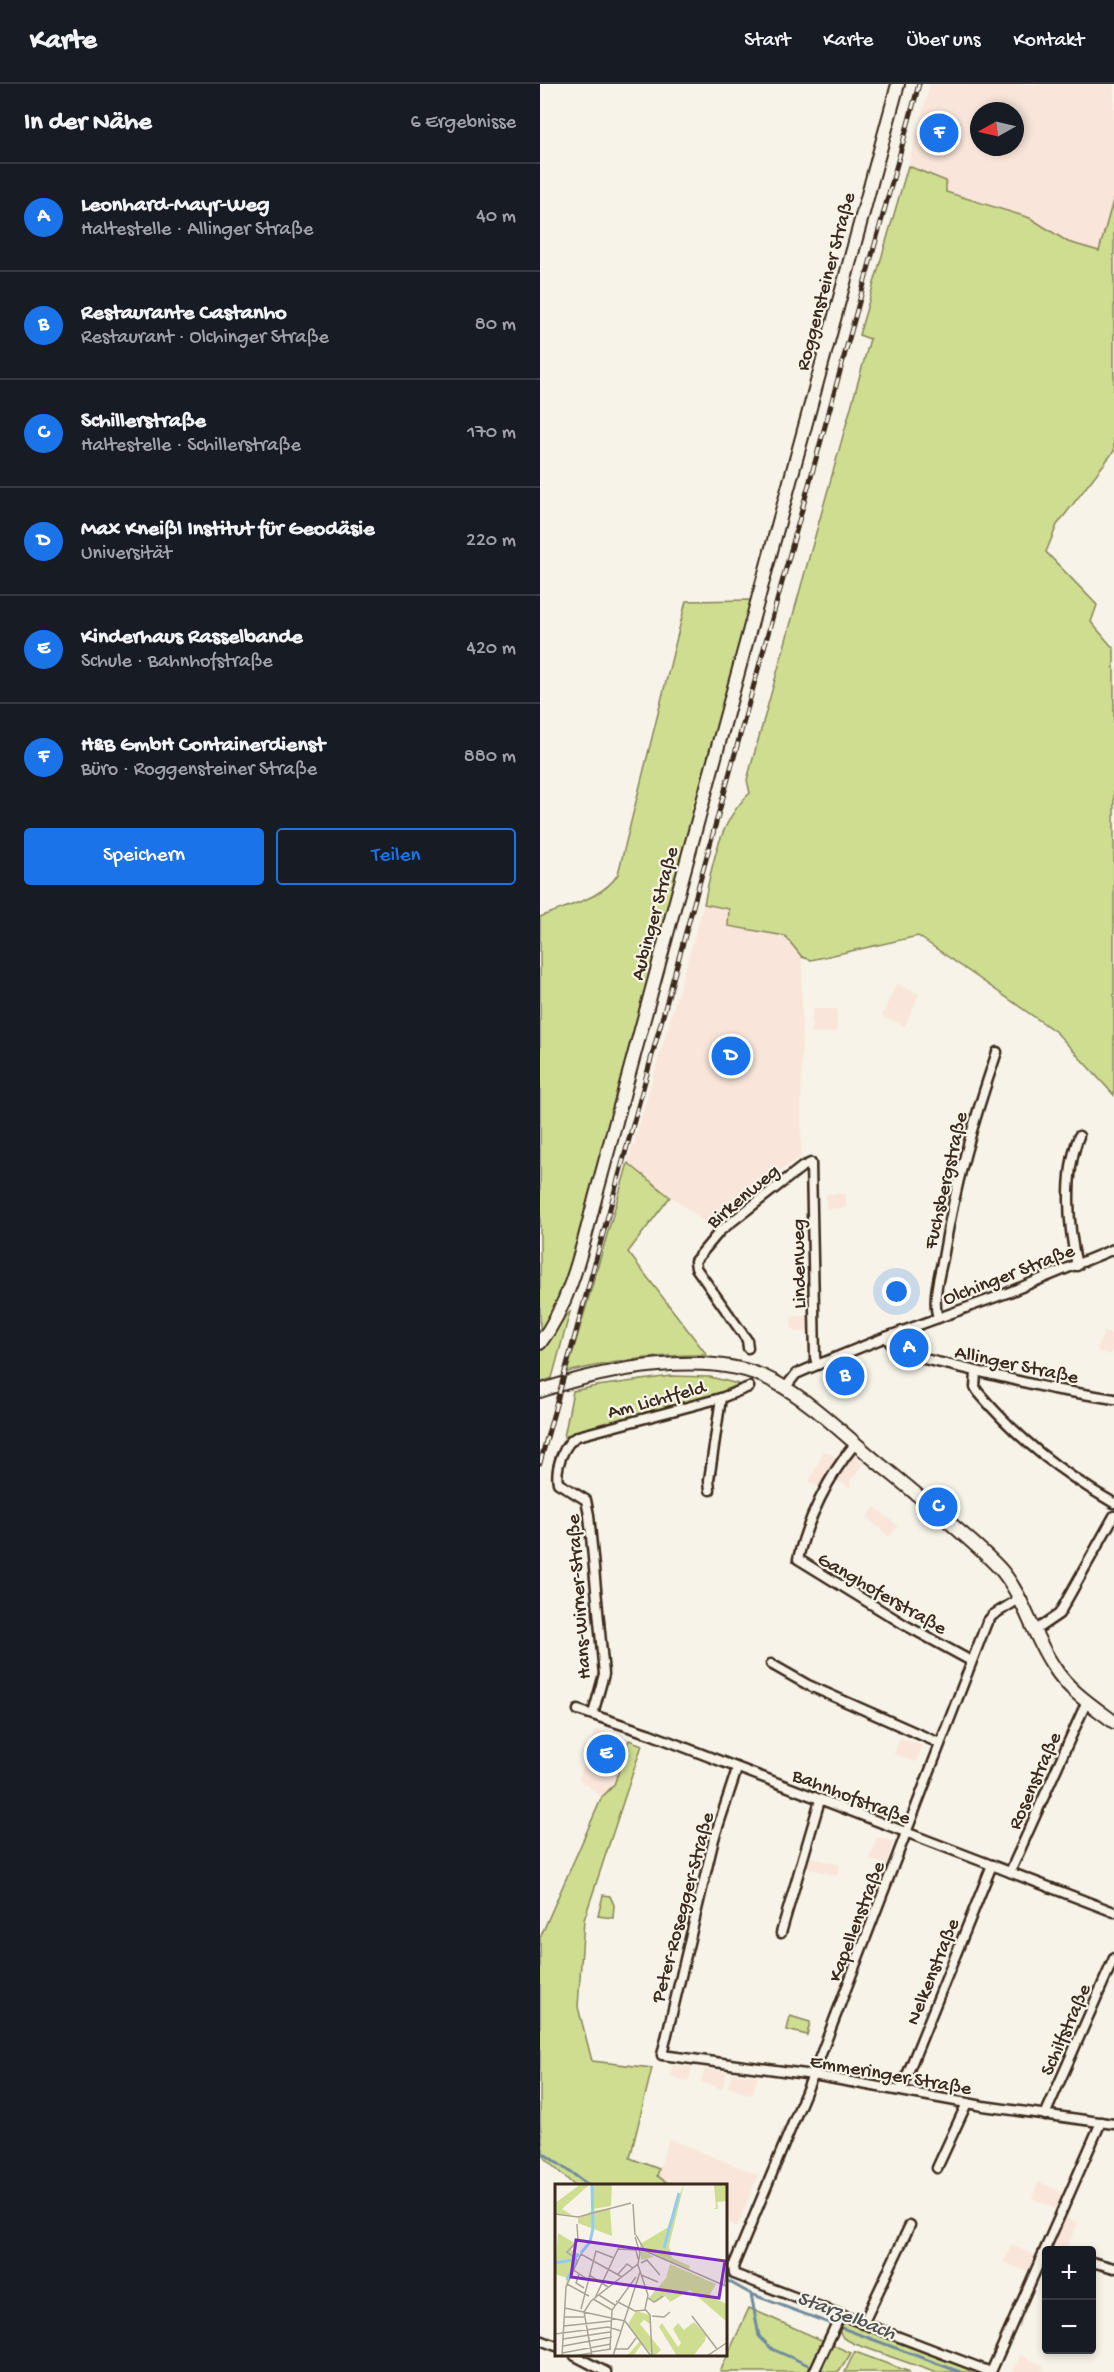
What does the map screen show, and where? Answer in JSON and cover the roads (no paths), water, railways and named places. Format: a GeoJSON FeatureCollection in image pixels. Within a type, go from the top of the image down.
{"type":"FeatureCollection","features":[{"type":"Feature","properties":{"kind":"street","name":"Roggensteiner Straße"},"geometry":{"type":"LineString","coordinates":[[790,488],[898,84]]}},
{"type":"Feature","properties":{"kind":"street","name":"Aubinger Straße"},"geometry":{"type":"LineString","coordinates":[[540,1342],[553,1325],[568,1290],[790,488]]}},
{"type":"Feature","properties":{"kind":"street","name":"Fuchsbergstraße"},"geometry":{"type":"LineString","coordinates":[[938,1318],[936,1310],[939,1282],[951,1210],[969,1136],[997,1052]]}},
{"type":"Feature","properties":{"kind":"street"},"geometry":{"type":"LineString","coordinates":[[1077,1266],[1073,1248],[1069,1172],[1072,1153],[1079,1136]]}},
{"type":"Feature","properties":{"kind":"street","name":"Birkenweg"},"geometry":{"type":"LineString","coordinates":[[748,1348],[747,1340],[696,1268],[695,1261],[720,1231],[802,1167],[811,1163]]}},
{"type":"Feature","properties":{"kind":"street","name":"Lindenweg"},"geometry":{"type":"LineString","coordinates":[[811,1163],[817,1365]]}},
{"type":"Feature","properties":{"kind":"street","name":"Olchinger Straße"},"geometry":{"type":"LineString","coordinates":[[785,1388],[796,1374],[817,1365],[1114,1250]]}},
{"type":"Feature","properties":{"kind":"street","name":"Allinger Straße"},"geometry":{"type":"LineString","coordinates":[[885,1337],[896,1351],[976,1373],[1114,1399]]}},
{"type":"Feature","properties":{"kind":"street"},"geometry":{"type":"LineString","coordinates":[[540,1391],[597,1374],[639,1367],[724,1366],[765,1377],[785,1388],[803,1400],[988,1556],[1003,1573],[1019,1599],[1054,1668],[1087,1701],[1114,1722]]}},
{"type":"Feature","properties":{"kind":"street"},"geometry":{"type":"LineString","coordinates":[[976,1373],[975,1387],[978,1392],[1024,1442],[1074,1479],[1114,1503]]}},
{"type":"Feature","properties":{"kind":"street","name":"Am Lichtfeld"},"geometry":{"type":"LineString","coordinates":[[565,1488],[558,1483],[557,1474],[566,1447],[571,1440],[721,1398],[749,1387]]}},
{"type":"Feature","properties":{"kind":"street"},"geometry":{"type":"LineString","coordinates":[[710,1490],[709,1480],[721,1398]]}},
{"type":"Feature","properties":{"kind":"street","name":"Ganghoferstraße"},"geometry":{"type":"LineString","coordinates":[[855,1444],[837,1466],[819,1503],[798,1559],[905,1626],[971,1661]]}},
{"type":"Feature","properties":{"kind":"street","name":"Hans-Wirner-Straße"},"geometry":{"type":"LineString","coordinates":[[565,1488],[586,1500],[589,1515],[604,1674],[593,1714]]}},
{"type":"Feature","properties":{"kind":"street"},"geometry":{"type":"LineString","coordinates":[[1034,1630],[1059,1614],[1114,1516]]}},
{"type":"Feature","properties":{"kind":"street","name":"Kapellenstraße"},"geometry":{"type":"LineString","coordinates":[[839,2318],[734,2274],[733,2267],[813,2075],[987,1622],[993,1615],[1019,1599]]}},
{"type":"Feature","properties":{"kind":"street"},"geometry":{"type":"LineString","coordinates":[[771,1664],[808,1684],[939,1743]]}},
{"type":"Feature","properties":{"kind":"street","name":"Rosenstraße"},"geometry":{"type":"LineString","coordinates":[[1010,1872],[1087,1701]]}},
{"type":"Feature","properties":{"kind":"street","name":"Bahnhofstraße"},"geometry":{"type":"LineString","coordinates":[[578,1710],[1114,1912]]}},
{"type":"Feature","properties":{"kind":"street","name":"Peter-Rosegger-Straße"},"geometry":{"type":"LineString","coordinates":[[662,2055],[714,1839],[737,1768]]}},
{"type":"Feature","properties":{"kind":"street"},"geometry":{"type":"LineString","coordinates":[[781,1933],[820,1800]]}},
{"type":"Feature","properties":{"kind":"street","name":"Nelkenstraße"},"geometry":{"type":"LineString","coordinates":[[902,2090],[992,1865]]}},
{"type":"Feature","properties":{"kind":"street","name":"Schilfstraße"},"geometry":{"type":"LineString","coordinates":[[1045,2115],[1114,1958]]}},
{"type":"Feature","properties":{"kind":"street","name":"Emmeringer Straße"},"geometry":{"type":"LineString","coordinates":[[662,2055],[813,2075],[967,2103],[1114,2124]]}},
{"type":"Feature","properties":{"kind":"street"},"geometry":{"type":"LineString","coordinates":[[937,2168],[967,2103]]}},
{"type":"Feature","properties":{"kind":"street"},"geometry":{"type":"LineString","coordinates":[[1048,2246],[1101,2122]]}},
{"type":"Feature","properties":{"kind":"street"},"geometry":{"type":"LineString","coordinates":[[863,2324],[910,2225]]}},
{"type":"Feature","properties":{"kind":"street"},"geometry":{"type":"LineString","coordinates":[[814,2372],[839,2318],[863,2324],[991,2372],[1042,2260]]}},
{"type":"Feature","properties":{"kind":"street"},"geometry":{"type":"LineString","coordinates":[[1096,2263],[1114,2268]]}},
{"type":"Feature","properties":{"kind":"street"},"geometry":{"type":"LineString","coordinates":[[540,2340],[555,2346]]}},
{"type":"Feature","properties":{"kind":"street"},"geometry":{"type":"LineString","coordinates":[[579,2357],[606,2372]]}},
{"type":"Feature","properties":{"kind":"waterway","name":"Starzelbach"},"geometry":{"type":"LineString","coordinates":[[540,2151],[587,2184]]}},
{"type":"Feature","properties":{"kind":"waterway","name":"Starzelbach"},"geometry":{"type":"LineString","coordinates":[[728,2281],[751,2294],[960,2372]]}},
{"type":"Feature","properties":{"kind":"waterway"},"geometry":{"type":"LineString","coordinates":[[751,2294],[759,2336],[772,2349],[824,2372]]}},
{"type":"Feature","properties":{"kind":"railway"},"geometry":{"type":"LineString","coordinates":[[540,1463],[919,84]]}},
{"type":"Feature","properties":{"kind":"place","name":"H&B GmbH Containerdienst"},"geometry":{"type":"Point","coordinates":[939,133]}},
{"type":"Feature","properties":{"kind":"place","name":"Max Kneißl Institut für Geodäsie"},"geometry":{"type":"Point","coordinates":[731,1056]}},
{"type":"Feature","properties":{"kind":"place","name":"Leonhard-Mayr-Weg"},"geometry":{"type":"Point","coordinates":[909,1348]}},
{"type":"Feature","properties":{"kind":"place","name":"Restaurante Castanho"},"geometry":{"type":"Point","coordinates":[845,1376]}},
{"type":"Feature","properties":{"kind":"place","name":"Schillerstraße"},"geometry":{"type":"Point","coordinates":[938,1507]}},
{"type":"Feature","properties":{"kind":"place","name":"Kinderhaus Rasselbande"},"geometry":{"type":"Point","coordinates":[606,1754]}}]}
